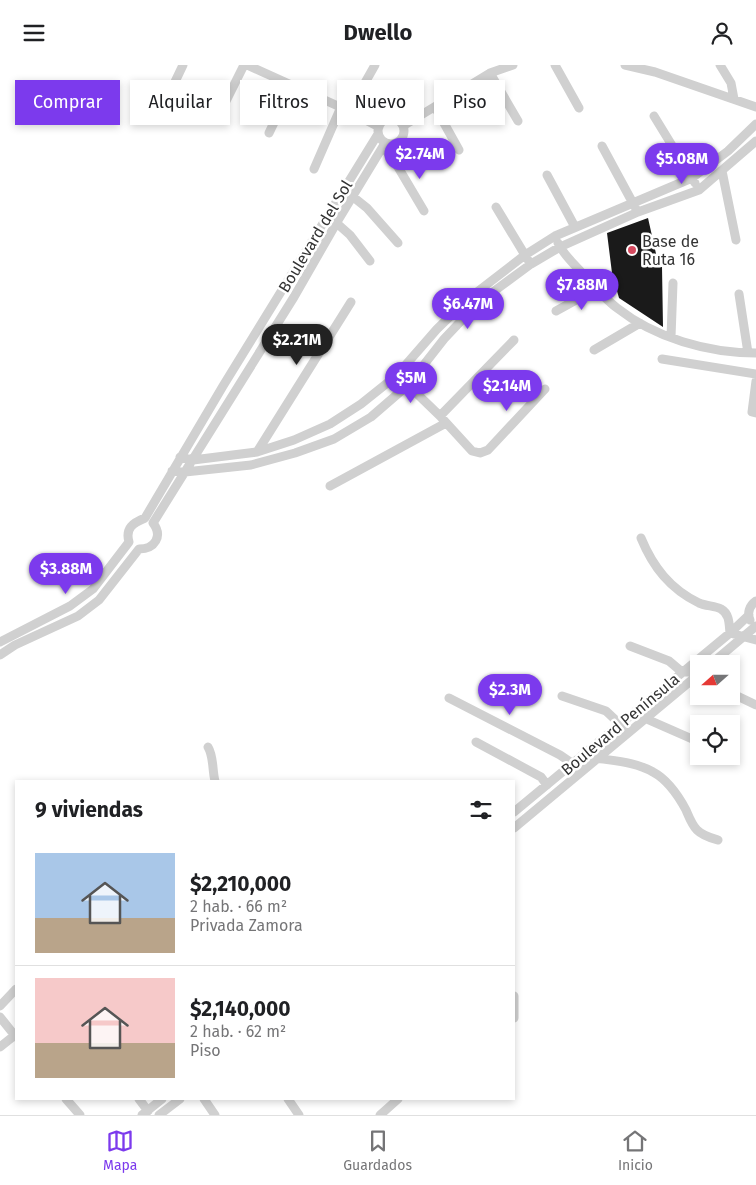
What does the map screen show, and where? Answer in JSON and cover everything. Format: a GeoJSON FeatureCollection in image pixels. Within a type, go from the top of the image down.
{"type":"FeatureCollection","features":[{"type":"Feature","properties":{"kind":"street"},"geometry":{"type":"LineString","coordinates":[[176,80],[183,65]]}},
{"type":"Feature","properties":{"kind":"street"},"geometry":{"type":"LineString","coordinates":[[230,94],[246,65],[280,80]]}},
{"type":"Feature","properties":{"kind":"street"},"geometry":{"type":"LineString","coordinates":[[365,80],[375,65]]}},
{"type":"Feature","properties":{"kind":"street"},"geometry":{"type":"LineString","coordinates":[[479,80],[490,73],[513,65]]}},
{"type":"Feature","properties":{"kind":"street"},"geometry":{"type":"LineString","coordinates":[[555,65],[578,108]]}},
{"type":"Feature","properties":{"kind":"street"},"geometry":{"type":"LineString","coordinates":[[625,65],[656,69],[756,107]]}},
{"type":"Feature","properties":{"kind":"street"},"geometry":{"type":"LineString","coordinates":[[720,65],[731,83],[734,99]]}},
{"type":"Feature","properties":{"kind":"street"},"geometry":{"type":"LineString","coordinates":[[490,73],[518,121]]}},
{"type":"Feature","properties":{"kind":"street"},"geometry":{"type":"LineString","coordinates":[[403,127],[434,108]]}},
{"type":"Feature","properties":{"kind":"street"},"geometry":{"type":"LineString","coordinates":[[654,116],[699,190]]}},
{"type":"Feature","properties":{"kind":"street"},"geometry":{"type":"LineString","coordinates":[[378,130],[384,120],[393,118],[401,123],[403,127],[404,134],[400,140],[395,144],[384,145]]}},
{"type":"Feature","properties":{"kind":"street"},"geometry":{"type":"LineString","coordinates":[[314,169],[337,124]]}},
{"type":"Feature","properties":{"kind":"street"},"geometry":{"type":"LineString","coordinates":[[172,471],[185,472],[251,465],[296,453],[334,439],[371,417],[408,385],[444,339],[478,303],[530,264],[692,178],[728,151],[756,124]]}},
{"type":"Feature","properties":{"kind":"street"},"geometry":{"type":"LineString","coordinates":[[269,133],[273,125]]}},
{"type":"Feature","properties":{"kind":"street"},"geometry":{"type":"LineString","coordinates":[[370,125],[378,130],[384,145],[424,211]]}},
{"type":"Feature","properties":{"kind":"street"},"geometry":{"type":"LineString","coordinates":[[445,125],[459,150]]}},
{"type":"Feature","properties":{"kind":"street","name":"Boulevard del Sol"},"geometry":{"type":"LineString","coordinates":[[148,521],[180,457],[378,130]]}},
{"type":"Feature","properties":{"kind":"street"},"geometry":{"type":"LineString","coordinates":[[180,457],[193,460],[257,452],[294,440],[330,423],[361,404],[396,376],[437,329],[468,299],[525,255],[555,236],[575,227],[699,190],[756,141]]}},
{"type":"Feature","properties":{"kind":"street","name":"Boulevard del Sol"},"geometry":{"type":"LineString","coordinates":[[148,521],[193,460],[294,297],[352,196],[384,145]]}},
{"type":"Feature","properties":{"kind":"street"},"geometry":{"type":"LineString","coordinates":[[602,146],[636,208]]}},
{"type":"Feature","properties":{"kind":"street"},"geometry":{"type":"LineString","coordinates":[[722,171],[736,240]]}},
{"type":"Feature","properties":{"kind":"street"},"geometry":{"type":"LineString","coordinates":[[547,175],[575,227]]}},
{"type":"Feature","properties":{"kind":"street"},"geometry":{"type":"LineString","coordinates":[[352,196],[368,208],[398,243]]}},
{"type":"Feature","properties":{"kind":"street"},"geometry":{"type":"LineString","coordinates":[[496,207],[530,264]]}},
{"type":"Feature","properties":{"kind":"street"},"geometry":{"type":"LineString","coordinates":[[327,216],[337,222],[350,235],[370,261]]}},
{"type":"Feature","properties":{"kind":"street"},"geometry":{"type":"LineString","coordinates":[[555,236],[560,247],[596,289],[617,308],[640,323],[671,337],[714,350],[752,353],[739,294]]}},
{"type":"Feature","properties":{"kind":"street"},"geometry":{"type":"LineString","coordinates":[[671,337],[673,283]]}},
{"type":"Feature","properties":{"kind":"street"},"geometry":{"type":"LineString","coordinates":[[556,311],[596,289]]}},
{"type":"Feature","properties":{"kind":"street"},"geometry":{"type":"LineString","coordinates":[[257,452],[352,302]]}},
{"type":"Feature","properties":{"kind":"street"},"geometry":{"type":"LineString","coordinates":[[594,350],[640,323]]}},
{"type":"Feature","properties":{"kind":"street"},"geometry":{"type":"LineString","coordinates":[[330,486],[443,419],[514,340]]}},
{"type":"Feature","properties":{"kind":"street"},"geometry":{"type":"LineString","coordinates":[[662,359],[756,374]]}},
{"type":"Feature","properties":{"kind":"street"},"geometry":{"type":"LineString","coordinates":[[396,376],[443,419],[472,451],[480,453],[488,450],[545,389]]}},
{"type":"Feature","properties":{"kind":"street"},"geometry":{"type":"LineString","coordinates":[[756,381],[752,412],[756,413]]}},
{"type":"Feature","properties":{"kind":"street"},"geometry":{"type":"LineString","coordinates":[[0,642],[70,606],[93,589],[129,542],[128,531],[133,523],[148,521],[157,531],[156,541],[150,548],[139,549],[99,600],[78,616],[16,645],[0,655]]}},
{"type":"Feature","properties":{"kind":"street"},"geometry":{"type":"LineString","coordinates":[[641,539],[653,564],[673,587],[687,597],[705,605],[721,609],[729,617],[730,633],[756,640]]}},
{"type":"Feature","properties":{"kind":"street","name":"Boulevard Península"},"geometry":{"type":"LineString","coordinates":[[515,811],[730,633],[749,615],[750,606],[756,601]]}},
{"type":"Feature","properties":{"kind":"street"},"geometry":{"type":"LineString","coordinates":[[722,655],[756,626],[749,615]]}},
{"type":"Feature","properties":{"kind":"street"},"geometry":{"type":"LineString","coordinates":[[630,646],[669,661],[682,672],[690,672]]}},
{"type":"Feature","properties":{"kind":"street","name":"Boulevard Península"},"geometry":{"type":"LineString","coordinates":[[515,827],[690,681]]}},
{"type":"Feature","properties":{"kind":"street"},"geometry":{"type":"LineString","coordinates":[[562,696],[606,711],[628,733]]}},
{"type":"Feature","properties":{"kind":"street"},"geometry":{"type":"LineString","coordinates":[[740,697],[756,705]]}},
{"type":"Feature","properties":{"kind":"street"},"geometry":{"type":"LineString","coordinates":[[449,698],[560,755],[582,771]]}},
{"type":"Feature","properties":{"kind":"street"},"geometry":{"type":"LineString","coordinates":[[631,715],[646,718],[690,738]]}},
{"type":"Feature","properties":{"kind":"street"},"geometry":{"type":"LineString","coordinates":[[476,742],[541,777],[546,785]]}},
{"type":"Feature","properties":{"kind":"street"},"geometry":{"type":"LineString","coordinates":[[208,747],[212,752],[212,773],[215,780]]}},
{"type":"Feature","properties":{"kind":"street"},"geometry":{"type":"LineString","coordinates":[[582,756],[636,765],[653,772],[664,780],[678,795],[691,823],[698,831],[718,840]]}},
{"type":"Feature","properties":{"kind":"street"},"geometry":{"type":"LineString","coordinates":[[0,1005],[15,990]]}},
{"type":"Feature","properties":{"kind":"street"},"geometry":{"type":"LineString","coordinates":[[0,1017],[15,1036],[0,1047]]}},
{"type":"Feature","properties":{"kind":"street"},"geometry":{"type":"LineString","coordinates":[[67,1100],[80,1115]]}},
{"type":"Feature","properties":{"kind":"street"},"geometry":{"type":"LineString","coordinates":[[139,1100],[145,1113],[159,1101],[162,1114],[179,1100]]}},
{"type":"Feature","properties":{"kind":"street"},"geometry":{"type":"LineString","coordinates":[[205,1100],[215,1115]]}},
{"type":"Feature","properties":{"kind":"street"},"geometry":{"type":"LineString","coordinates":[[289,1100],[299,1115]]}},
{"type":"Feature","properties":{"kind":"street"},"geometry":{"type":"LineString","coordinates":[[380,1115],[397,1100]]}},
{"type":"Feature","properties":{"kind":"building"},"geometry":{"type":"Polygon","coordinates":[[[648,218],[659,267],[662,267],[663,327],[619,298],[612,273],[607,233],[648,218]]]}},
{"type":"Feature","properties":{"kind":"place","name":"Base de Ruta 16"},"geometry":{"type":"Point","coordinates":[632,250]}}]}
